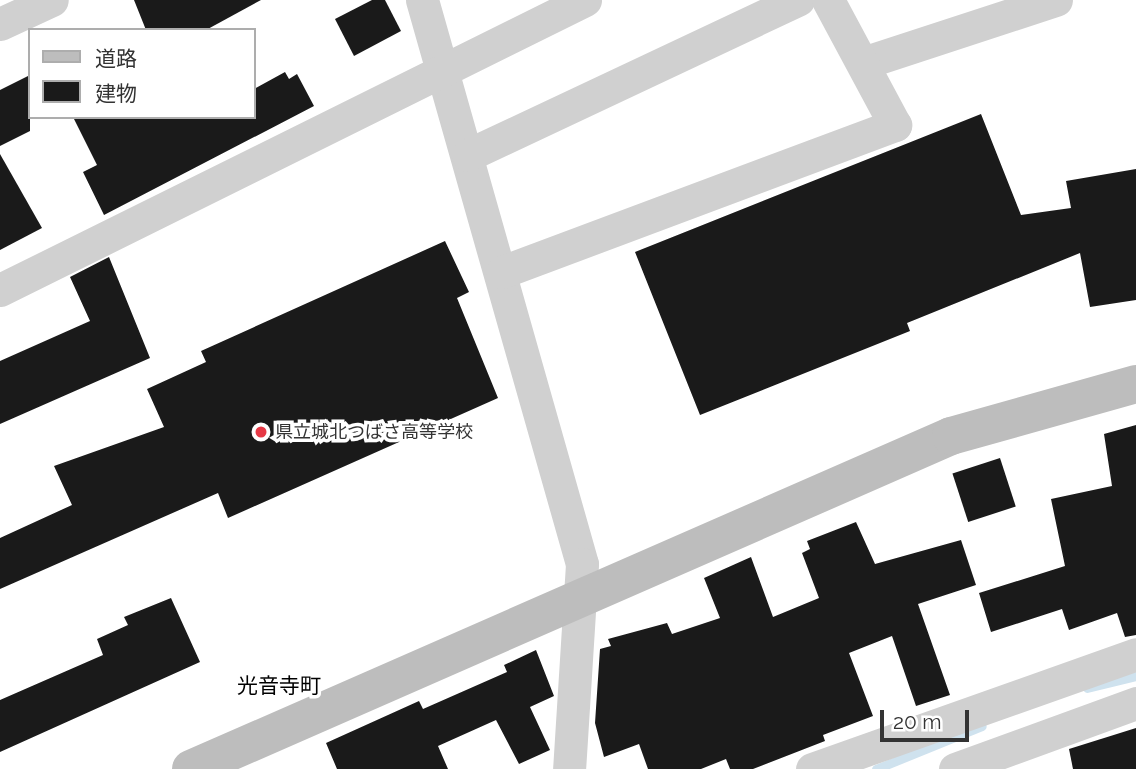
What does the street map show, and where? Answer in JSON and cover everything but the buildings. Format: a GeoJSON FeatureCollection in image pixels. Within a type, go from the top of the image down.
{"type":"FeatureCollection","features":[{"type":"Feature","properties":{"kind":"street"},"geometry":{"type":"LineString","coordinates":[[0,24],[52,0]]}},
{"type":"Feature","properties":{"kind":"street"},"geometry":{"type":"LineString","coordinates":[[422,0],[502,271],[582,564],[583,597],[569,769]]}},
{"type":"Feature","properties":{"kind":"street"},"geometry":{"type":"LineString","coordinates":[[0,290],[443,66],[585,0]]}},
{"type":"Feature","properties":{"kind":"street"},"geometry":{"type":"LineString","coordinates":[[468,155],[798,0]]}},
{"type":"Feature","properties":{"kind":"street"},"geometry":{"type":"LineString","coordinates":[[502,271],[895,125],[828,0]]}},
{"type":"Feature","properties":{"kind":"street"},"geometry":{"type":"LineString","coordinates":[[863,63],[1056,0]]}},
{"type":"Feature","properties":{"kind":"street"},"geometry":{"type":"LineString","coordinates":[[191,769],[951,436],[1136,384]]}},
{"type":"Feature","properties":{"kind":"street"},"geometry":{"type":"LineString","coordinates":[[812,769],[1136,654]]}},
{"type":"Feature","properties":{"kind":"street"},"geometry":{"type":"LineString","coordinates":[[955,769],[1136,703]]}},
{"type":"Feature","properties":{"kind":"waterway"},"geometry":{"type":"LineString","coordinates":[[1087,688],[1136,676]]}},
{"type":"Feature","properties":{"kind":"waterway"},"geometry":{"type":"LineString","coordinates":[[876,769],[982,726]]}},
{"type":"Feature","properties":{"kind":"place","name":"県立城北つばさ高等学校"},"geometry":{"type":"Point","coordinates":[261,432]}},
{"type":"Feature","properties":{"kind":"district","name":"光音寺町"},"geometry":{"type":"Point","coordinates":[279,686]}}]}
